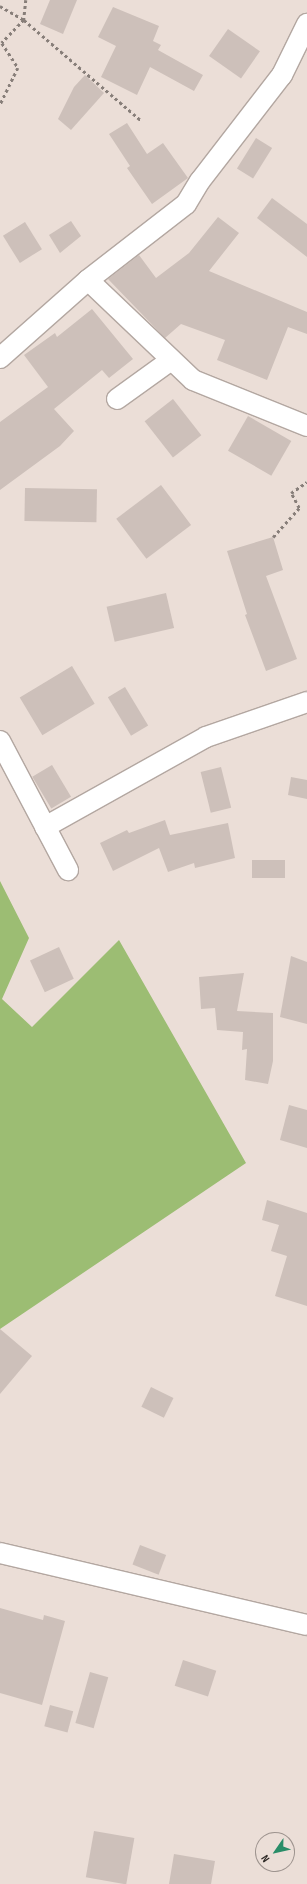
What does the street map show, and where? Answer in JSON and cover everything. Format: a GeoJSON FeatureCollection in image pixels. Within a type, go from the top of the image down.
{"type":"FeatureCollection","features":[{"type":"Feature","properties":{"kind":"street"},"geometry":{"type":"LineString","coordinates":[[0,358],[88,280],[186,204],[200,181],[282,75],[307,24]]}},
{"type":"Feature","properties":{"kind":"street"},"geometry":{"type":"LineString","coordinates":[[88,280],[193,380],[307,426]]}},
{"type":"Feature","properties":{"kind":"street"},"geometry":{"type":"LineString","coordinates":[[117,399],[171,360]]}},
{"type":"Feature","properties":{"kind":"street"},"geometry":{"type":"LineString","coordinates":[[45,827],[206,737],[307,702]]}},
{"type":"Feature","properties":{"kind":"street"},"geometry":{"type":"LineString","coordinates":[[0,742],[68,870]]}},
{"type":"Feature","properties":{"kind":"street"},"geometry":{"type":"LineString","coordinates":[[0,1553],[307,1625]]}},
{"type":"Feature","properties":{"kind":"path"},"geometry":{"type":"LineString","coordinates":[[0,105],[18,68],[2,43],[24,20],[26,0]]}},
{"type":"Feature","properties":{"kind":"path"},"geometry":{"type":"LineString","coordinates":[[0,6],[24,20],[142,121]]}},
{"type":"Feature","properties":{"kind":"path"},"geometry":{"type":"LineString","coordinates":[[273,537],[299,508],[291,493],[307,482]]}},
{"type":"Feature","properties":{"kind":"green space"},"geometry":{"type":"Polygon","coordinates":[[[0,881],[29,938],[2,999],[32,1027],[119,940],[246,1163],[0,1329],[0,881]]]}},
{"type":"Feature","properties":{"kind":"building"},"geometry":{"type":"Polygon","coordinates":[[[50,0],[77,0],[63,34],[40,24],[50,0]]]}},
{"type":"Feature","properties":{"kind":"building"},"geometry":{"type":"Polygon","coordinates":[[[113,7],[159,26],[153,41],[161,45],[158,50],[203,75],[194,91],[150,67],[137,95],[101,77],[116,46],[98,37],[113,7]]]}},
{"type":"Feature","properties":{"kind":"building"},"geometry":{"type":"Polygon","coordinates":[[[228,29],[260,51],[241,78],[209,56],[228,29]]]}},
{"type":"Feature","properties":{"kind":"building"},"geometry":{"type":"Polygon","coordinates":[[[85,75],[104,93],[71,130],[58,119],[74,87],[85,75]]]}},
{"type":"Feature","properties":{"kind":"building"},"geometry":{"type":"Polygon","coordinates":[[[127,123],[147,154],[163,143],[188,178],[152,204],[127,168],[130,166],[109,134],[127,123]]]}},
{"type":"Feature","properties":{"kind":"building"},"geometry":{"type":"Polygon","coordinates":[[[256,138],[272,148],[253,179],[237,169],[256,138]]]}},
{"type":"Feature","properties":{"kind":"building"},"geometry":{"type":"Polygon","coordinates":[[[272,198],[307,224],[307,257],[257,218],[272,198]]]}},
{"type":"Feature","properties":{"kind":"building"},"geometry":{"type":"Polygon","coordinates":[[[218,217],[239,233],[209,271],[307,312],[307,334],[288,327],[267,380],[217,360],[225,340],[181,324],[165,338],[108,279],[139,255],[156,278],[189,253],[218,217]]]}},
{"type":"Feature","properties":{"kind":"building"},"geometry":{"type":"Polygon","coordinates":[[[71,221],[81,236],[60,253],[49,235],[71,221]]]}},
{"type":"Feature","properties":{"kind":"building"},"geometry":{"type":"Polygon","coordinates":[[[25,222],[42,249],[20,263],[3,236],[25,222]]]}},
{"type":"Feature","properties":{"kind":"building"},"geometry":{"type":"Polygon","coordinates":[[[92,309],[133,359],[109,378],[102,370],[54,409],[74,431],[60,446],[0,490],[0,422],[48,387],[24,355],[55,333],[57,337],[92,309]]]}},
{"type":"Feature","properties":{"kind":"building"},"geometry":{"type":"Polygon","coordinates":[[[173,399],[201,435],[173,457],[145,421],[173,399]]]}},
{"type":"Feature","properties":{"kind":"building"},"geometry":{"type":"Polygon","coordinates":[[[248,416],[291,441],[271,476],[228,451],[248,416]]]}},
{"type":"Feature","properties":{"kind":"building"},"geometry":{"type":"Polygon","coordinates":[[[161,485],[191,525],[146,559],[116,519],[161,485]]]}},
{"type":"Feature","properties":{"kind":"building"},"geometry":{"type":"Polygon","coordinates":[[[25,488],[97,489],[96,522],[24,521],[25,488]]]}},
{"type":"Feature","properties":{"kind":"building"},"geometry":{"type":"Polygon","coordinates":[[[273,537],[283,570],[266,576],[297,659],[266,671],[245,615],[247,614],[227,551],[273,537]]]}},
{"type":"Feature","properties":{"kind":"building"},"geometry":{"type":"Polygon","coordinates":[[[166,593],[174,628],[115,642],[107,607],[166,593]]]}},
{"type":"Feature","properties":{"kind":"building"},"geometry":{"type":"Polygon","coordinates":[[[72,666],[95,704],[42,735],[20,697],[72,666]]]}},
{"type":"Feature","properties":{"kind":"building"},"geometry":{"type":"Polygon","coordinates":[[[125,687],[148,726],[131,736],[108,697],[125,687]]]}},
{"type":"Feature","properties":{"kind":"building"},"geometry":{"type":"Polygon","coordinates":[[[52,765],[71,797],[51,809],[32,777],[52,765]]]}},
{"type":"Feature","properties":{"kind":"building"},"geometry":{"type":"Polygon","coordinates":[[[221,767],[231,808],[211,813],[201,772],[221,767]]]}},
{"type":"Feature","properties":{"kind":"building"},"geometry":{"type":"Polygon","coordinates":[[[291,777],[307,780],[307,799],[288,795],[291,777]]]}},
{"type":"Feature","properties":{"kind":"building"},"geometry":{"type":"Polygon","coordinates":[[[165,820],[170,835],[228,823],[235,858],[195,868],[194,863],[168,872],[159,848],[113,871],[100,843],[127,830],[129,833],[165,820]]]}},
{"type":"Feature","properties":{"kind":"building"},"geometry":{"type":"Polygon","coordinates":[[[252,860],[285,860],[285,878],[252,878],[252,860]]]}},
{"type":"Feature","properties":{"kind":"building"},"geometry":{"type":"Polygon","coordinates":[[[59,947],[74,979],[45,992],[30,961],[59,947]]]}},
{"type":"Feature","properties":{"kind":"building"},"geometry":{"type":"Polygon","coordinates":[[[291,956],[307,962],[307,1024],[280,1017],[291,956]]]}},
{"type":"Feature","properties":{"kind":"building"},"geometry":{"type":"Polygon","coordinates":[[[244,973],[237,1011],[273,1013],[273,1061],[268,1084],[245,1080],[247,1049],[242,1050],[243,1032],[217,1030],[215,1008],[201,1009],[199,977],[244,973]]]}},
{"type":"Feature","properties":{"kind":"building"},"geometry":{"type":"Polygon","coordinates":[[[289,1105],[307,1110],[307,1148],[280,1140],[289,1105]]]}},
{"type":"Feature","properties":{"kind":"building"},"geometry":{"type":"Polygon","coordinates":[[[267,1200],[307,1213],[307,1306],[275,1296],[287,1256],[271,1251],[279,1225],[262,1220],[267,1200]]]}},
{"type":"Feature","properties":{"kind":"building"},"geometry":{"type":"Polygon","coordinates":[[[0,1329],[32,1356],[0,1394],[0,1329]]]}},
{"type":"Feature","properties":{"kind":"building"},"geometry":{"type":"Polygon","coordinates":[[[151,1387],[173,1398],[164,1418],[141,1407],[151,1387]]]}},
{"type":"Feature","properties":{"kind":"building"},"geometry":{"type":"Polygon","coordinates":[[[140,1545],[166,1555],[159,1575],[132,1565],[140,1545]]]}},
{"type":"Feature","properties":{"kind":"building"},"geometry":{"type":"Polygon","coordinates":[[[0,1608],[43,1620],[44,1615],[65,1621],[42,1705],[0,1693],[0,1608]]]}},
{"type":"Feature","properties":{"kind":"building"},"geometry":{"type":"Polygon","coordinates":[[[183,1660],[216,1671],[208,1696],[175,1686],[183,1660]]]}},
{"type":"Feature","properties":{"kind":"building"},"geometry":{"type":"Polygon","coordinates":[[[90,1672],[108,1677],[94,1728],[75,1723],[90,1672]]]}},
{"type":"Feature","properties":{"kind":"building"},"geometry":{"type":"Polygon","coordinates":[[[50,1705],[73,1711],[67,1732],[44,1726],[50,1705]]]}},
{"type":"Feature","properties":{"kind":"building"},"geometry":{"type":"Polygon","coordinates":[[[94,1831],[134,1838],[126,1884],[86,1877],[94,1831]]]}},
{"type":"Feature","properties":{"kind":"building"},"geometry":{"type":"Polygon","coordinates":[[[174,1854],[215,1861],[211,1884],[169,1884],[174,1854]]]}}]}
